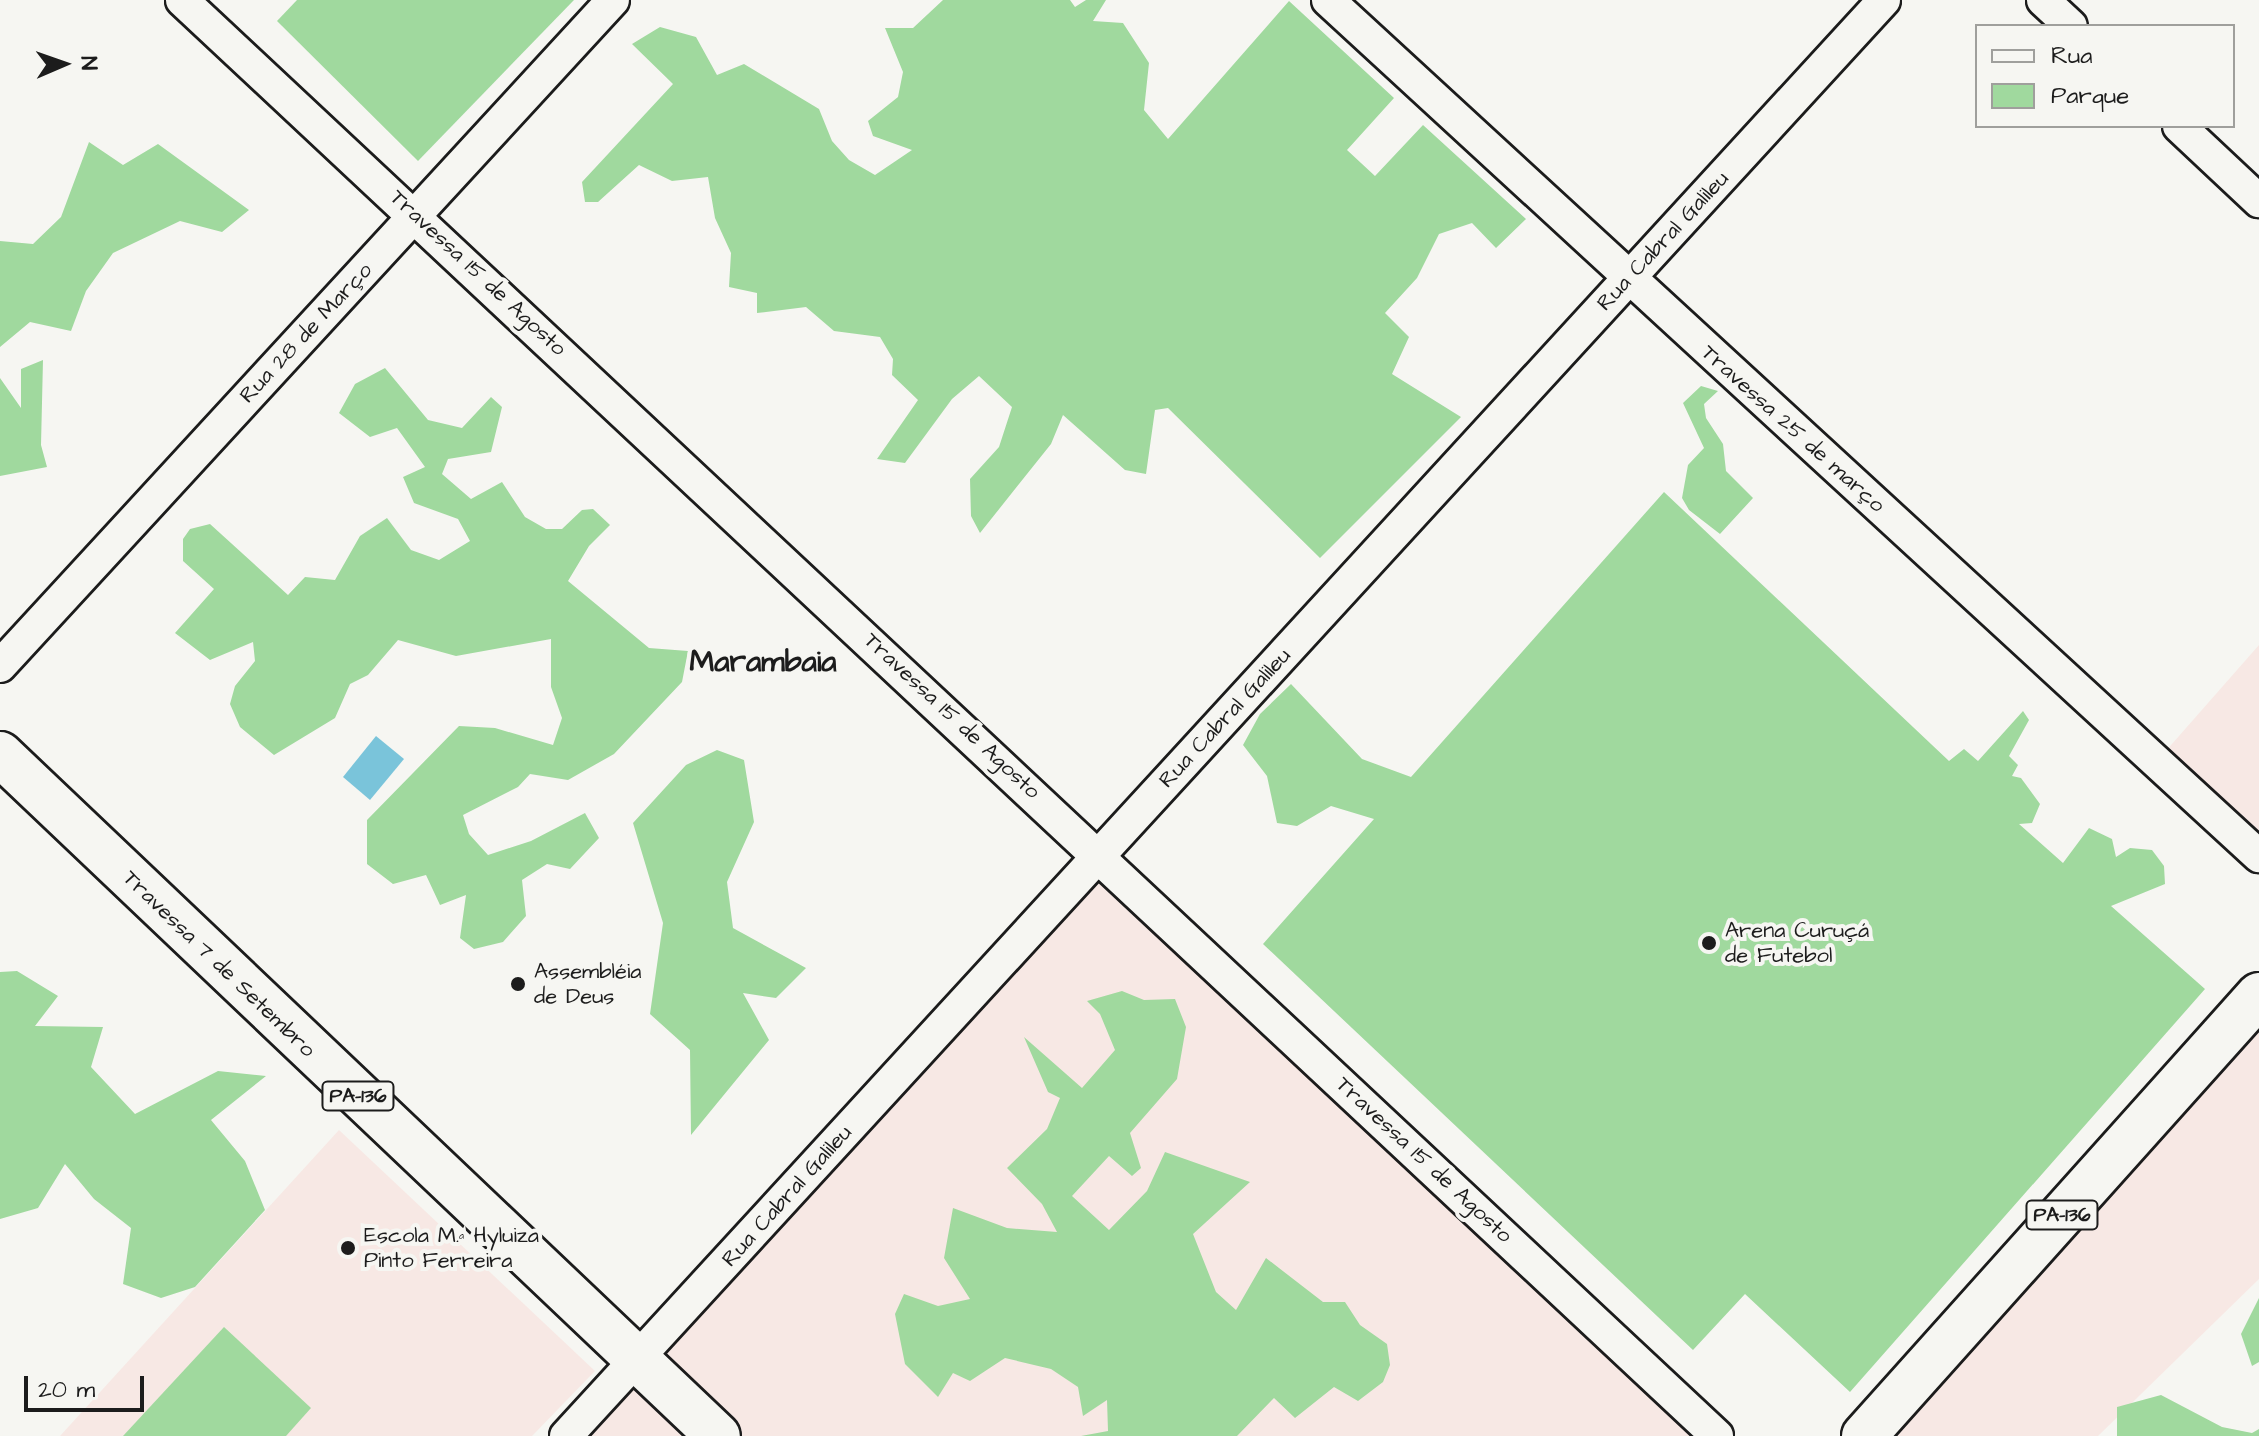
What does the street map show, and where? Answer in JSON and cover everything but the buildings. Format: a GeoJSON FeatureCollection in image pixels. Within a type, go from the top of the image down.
{"type":"FeatureCollection","features":[{"type":"Feature","properties":{"kind":"main road","name":"Travessa 7 de Setembro"},"geometry":{"type":"LineString","coordinates":[[0,754],[718,1436]]}},
{"type":"Feature","properties":{"kind":"main road","name":"PA-136"},"geometry":{"type":"LineString","coordinates":[[1864,1436],[2259,995]]}},
{"type":"Feature","properties":{"kind":"street","name":"Travessa 15 de Agosto"},"geometry":{"type":"LineString","coordinates":[[182,0],[415,214],[1717,1436]]}},
{"type":"Feature","properties":{"kind":"street","name":"Rua 28 de Março"},"geometry":{"type":"LineString","coordinates":[[0,666],[613,0]]}},
{"type":"Feature","properties":{"kind":"street","name":"Travessa 25 de março"},"geometry":{"type":"LineString","coordinates":[[1328,0],[2259,856]]}},
{"type":"Feature","properties":{"kind":"street","name":"Rua Cabral Galileu"},"geometry":{"type":"LineString","coordinates":[[566,1436],[1884,0]]}},
{"type":"Feature","properties":{"kind":"street"},"geometry":{"type":"LineString","coordinates":[[2043,0],[2069,24]]}},
{"type":"Feature","properties":{"kind":"street"},"geometry":{"type":"LineString","coordinates":[[2181,128],[2259,201]]}},
{"type":"Feature","properties":{"kind":"shaded area"},"geometry":{"type":"Polygon","coordinates":[[[2259,645],[2259,856],[2157,761],[2259,645]]]}},
{"type":"Feature","properties":{"kind":"shaded area"},"geometry":{"type":"Polygon","coordinates":[[[1099,854],[1722,1436],[563,1436],[1099,854]]]}},
{"type":"Feature","properties":{"kind":"shaded area"},"geometry":{"type":"Polygon","coordinates":[[[2259,995],[2259,1279],[2098,1436],[1864,1436],[2259,995]]]}},
{"type":"Feature","properties":{"kind":"shaded area","name":"Escola M.ª Hyluiza Pinto Ferreira"},"geometry":{"type":"Polygon","coordinates":[[[339,1130],[595,1371],[532,1436],[60,1436],[339,1130]]]}},
{"type":"Feature","properties":{"kind":"green space"},"geometry":{"type":"Polygon","coordinates":[[[297,0],[574,0],[418,161],[277,21],[297,0]]]}},
{"type":"Feature","properties":{"kind":"green space"},"geometry":{"type":"Polygon","coordinates":[[[943,0],[1070,0],[1075,7],[1086,0],[1106,0],[1093,21],[1123,23],[1149,63],[1144,110],[1168,139],[1289,1],[1394,98],[1347,150],[1375,176],[1423,125],[1526,219],[1496,248],[1472,223],[1439,234],[1417,278],[1385,313],[1409,337],[1392,374],[1461,417],[1320,558],[1168,408],[1155,410],[1146,474],[1125,470],[1063,415],[1051,444],[980,533],[971,516],[970,479],[999,447],[1012,407],[979,376],[952,399],[905,463],[877,459],[918,400],[892,375],[893,359],[880,337],[834,331],[806,307],[757,313],[757,293],[729,287],[731,253],[715,218],[708,177],[672,181],[639,165],[598,202],[585,202],[582,182],[673,84],[632,44],[660,27],[696,37],[717,75],[744,64],[819,109],[832,141],[849,160],[875,175],[912,150],[873,136],[868,121],[898,97],[903,72],[885,28],[913,28],[943,0]]]}},
{"type":"Feature","properties":{"kind":"green space"},"geometry":{"type":"Polygon","coordinates":[[[89,142],[123,165],[158,144],[249,210],[222,232],[180,221],[113,253],[86,291],[71,331],[30,322],[0,347],[0,241],[33,244],[61,217],[89,142]]]}},
{"type":"Feature","properties":{"kind":"green space"},"geometry":{"type":"Polygon","coordinates":[[[43,360],[41,445],[47,467],[0,476],[0,378],[21,408],[21,369],[43,360]]]}},
{"type":"Feature","properties":{"kind":"green space"},"geometry":{"type":"Polygon","coordinates":[[[385,368],[428,420],[462,428],[491,397],[502,407],[491,452],[448,459],[442,474],[471,499],[502,482],[525,517],[546,529],[562,529],[582,510],[593,509],[610,525],[589,546],[568,581],[649,648],[688,651],[682,682],[614,754],[568,780],[530,774],[518,787],[463,815],[469,834],[488,855],[531,841],[585,813],[599,838],[570,869],[547,864],[522,880],[526,916],[503,942],[474,949],[460,938],[466,895],[440,905],[426,875],[393,884],[367,864],[367,820],[459,726],[495,728],[553,745],[562,718],[551,687],[551,639],[456,656],[398,640],[368,675],[350,684],[335,718],[274,755],[240,727],[230,704],[235,686],[255,661],[253,642],[210,660],[175,633],[214,589],[183,561],[183,539],[190,529],[210,524],[288,595],[305,577],[335,580],[360,536],[387,518],[411,550],[439,560],[470,541],[458,519],[414,503],[403,477],[425,467],[397,428],[370,437],[339,413],[355,384],[385,368]]]}},
{"type":"Feature","properties":{"kind":"green space"},"geometry":{"type":"Polygon","coordinates":[[[1701,386],[1718,391],[1704,404],[1706,418],[1723,444],[1726,471],[1753,498],[1720,534],[1689,510],[1682,498],[1688,465],[1704,448],[1683,403],[1701,386]]]}},
{"type":"Feature","properties":{"kind":"green space","name":"Arena Curuçá de Futebol"},"geometry":{"type":"Polygon","coordinates":[[[1664,492],[1949,761],[1964,749],[1978,761],[2023,711],[2029,720],[2009,756],[2018,765],[2012,776],[2021,778],[2040,804],[2032,823],[2019,824],[2063,863],[2089,828],[2112,839],[2116,857],[2130,848],[2152,850],[2164,866],[2165,884],[2111,906],[2205,989],[1850,1392],[1745,1294],[1693,1350],[1263,944],[1374,819],[1331,806],[1297,826],[1277,823],[1267,776],[1243,745],[1260,714],[1291,684],[1362,759],[1411,777],[1664,492]]]}},
{"type":"Feature","properties":{"kind":"green space"},"geometry":{"type":"Polygon","coordinates":[[[717,750],[744,760],[754,822],[727,882],[733,928],[806,968],[776,998],[743,993],[769,1040],[691,1135],[690,1050],[650,1014],[663,923],[633,823],[686,765],[717,750]]]}},
{"type":"Feature","properties":{"kind":"green space"},"geometry":{"type":"Polygon","coordinates":[[[17,971],[58,996],[35,1026],[103,1027],[91,1067],[135,1114],[218,1071],[266,1076],[211,1120],[245,1161],[265,1210],[195,1287],[161,1298],[123,1284],[131,1228],[94,1199],[65,1164],[38,1208],[0,1219],[0,972],[17,971]]]}},
{"type":"Feature","properties":{"kind":"green space"},"geometry":{"type":"Polygon","coordinates":[[[1122,991],[1144,1000],[1175,999],[1186,1027],[1177,1079],[1130,1133],[1141,1168],[1132,1176],[1109,1156],[1072,1196],[1109,1230],[1147,1191],[1165,1152],[1250,1182],[1193,1234],[1216,1292],[1236,1310],[1266,1258],[1323,1302],[1345,1302],[1360,1325],[1387,1344],[1390,1365],[1383,1382],[1358,1401],[1334,1387],[1295,1418],[1274,1398],[1237,1436],[1081,1436],[1108,1431],[1107,1400],[1083,1416],[1078,1387],[1051,1369],[1005,1358],[970,1381],[953,1373],[938,1397],[905,1364],[895,1314],[904,1294],[938,1306],[970,1299],[944,1258],[953,1208],[1007,1228],[1057,1232],[1042,1204],[1007,1168],[1047,1129],[1060,1098],[1048,1092],[1024,1037],[1082,1088],[1115,1050],[1100,1014],[1087,1001],[1122,991]]]}},
{"type":"Feature","properties":{"kind":"green space"},"geometry":{"type":"Polygon","coordinates":[[[2259,1298],[2259,1362],[2252,1366],[2241,1334],[2259,1298]]]}},
{"type":"Feature","properties":{"kind":"green space"},"geometry":{"type":"Polygon","coordinates":[[[224,1327],[311,1408],[286,1436],[123,1436],[224,1327]]]}},
{"type":"Feature","properties":{"kind":"green space"},"geometry":{"type":"Polygon","coordinates":[[[2161,1395],[2222,1427],[2252,1433],[2259,1429],[2259,1436],[2117,1436],[2117,1407],[2161,1395]]]}},
{"type":"Feature","properties":{"kind":"water"},"geometry":{"type":"Polygon","coordinates":[[[376,736],[404,759],[370,800],[343,777],[376,736]]]}},
{"type":"Feature","properties":{"kind":"place","name":"Arena Curuçá de Futebol"},"geometry":{"type":"Point","coordinates":[1709,943]}},
{"type":"Feature","properties":{"kind":"place","name":"Assembléia de Deus"},"geometry":{"type":"Point","coordinates":[518,984]}},
{"type":"Feature","properties":{"kind":"place","name":"Escola M.ª Hyluiza Pinto Ferreira"},"geometry":{"type":"Point","coordinates":[348,1248]}},
{"type":"Feature","properties":{"kind":"district","name":"Marambaia"},"geometry":{"type":"Point","coordinates":[763,662]}}]}
